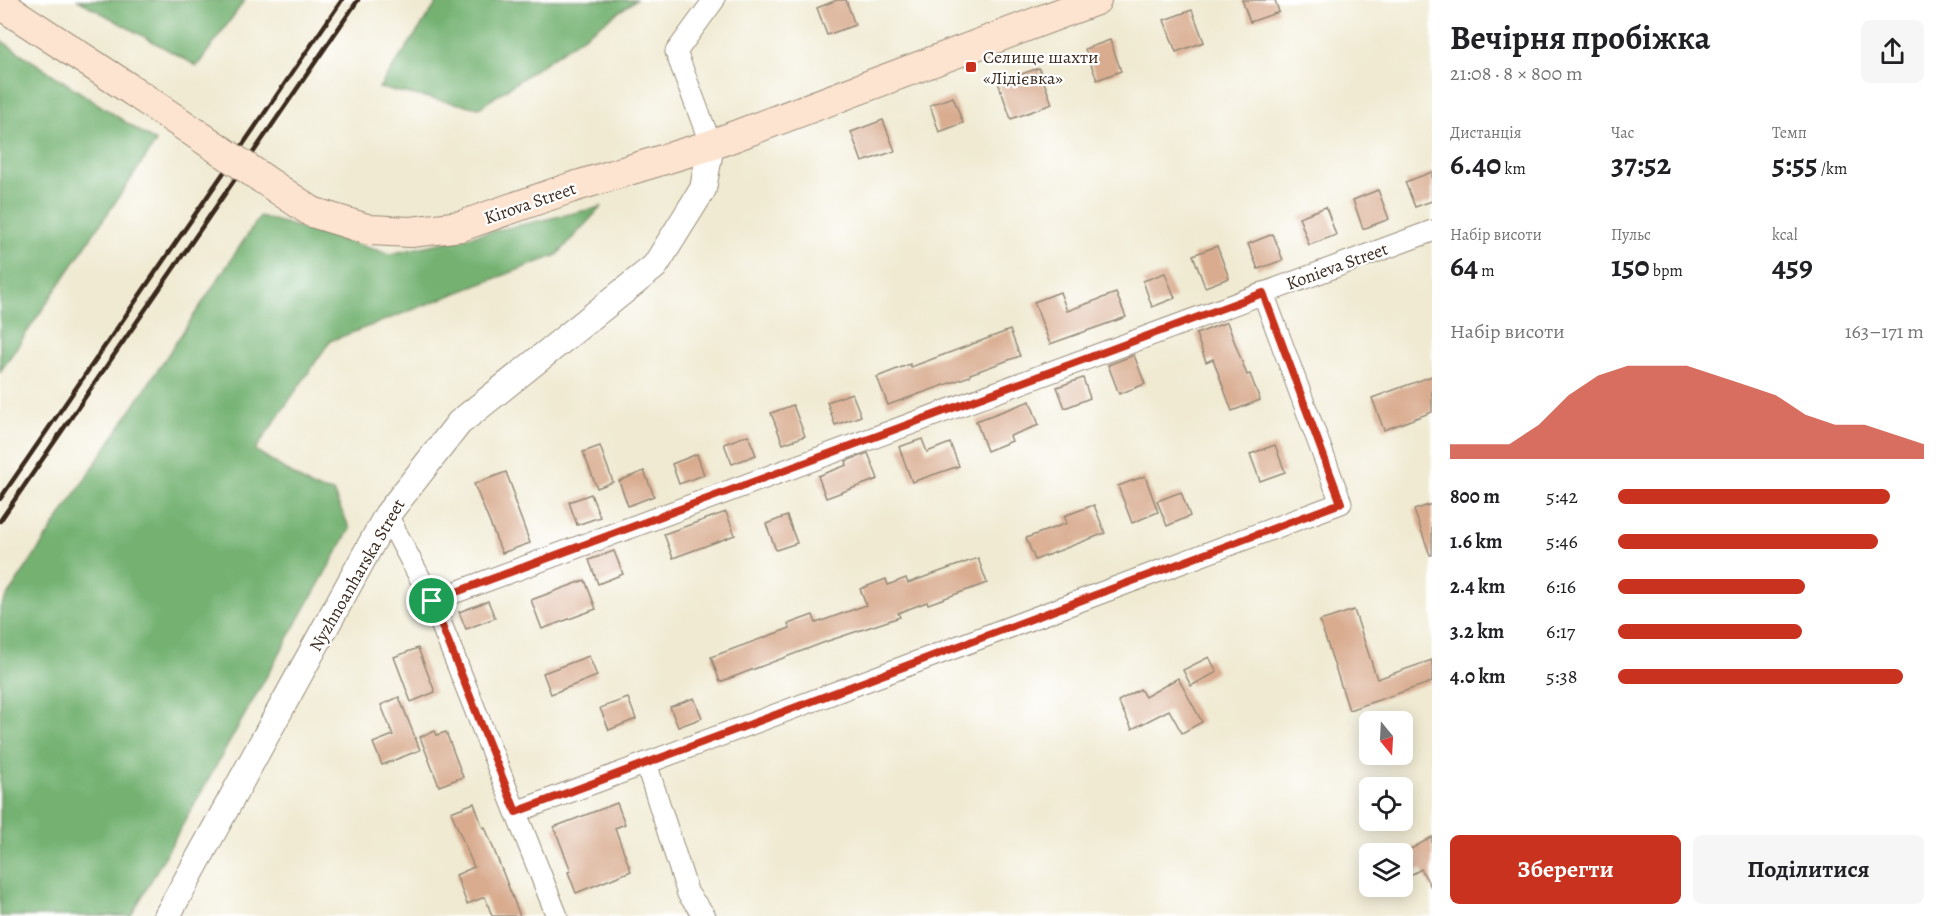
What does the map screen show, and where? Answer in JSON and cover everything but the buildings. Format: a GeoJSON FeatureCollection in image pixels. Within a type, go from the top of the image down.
{"type":"FeatureCollection","features":[{"type":"Feature","properties":{"kind":"main road","name":"Kirova Street"},"geometry":{"type":"LineString","coordinates":[[0,4],[312,212],[370,230],[411,232],[461,226],[570,188],[711,146],[1095,0]]}},
{"type":"Feature","properties":{"kind":"street"},"geometry":{"type":"LineString","coordinates":[[711,146],[676,52],[714,0]]}},
{"type":"Feature","properties":{"kind":"street","name":"Nyzhnoanharska Street"},"geometry":{"type":"LineString","coordinates":[[167,916],[387,515],[459,423],[655,266],[703,189],[711,146]]}},
{"type":"Feature","properties":{"kind":"street","name":"Konieva Street"},"geometry":{"type":"LineString","coordinates":[[432,601],[1432,231]]}},
{"type":"Feature","properties":{"kind":"street"},"geometry":{"type":"LineString","coordinates":[[516,812],[1341,503],[1263,293]]}},
{"type":"Feature","properties":{"kind":"street"},"geometry":{"type":"LineString","coordinates":[[387,515],[432,601],[557,916]]}},
{"type":"Feature","properties":{"kind":"street"},"geometry":{"type":"LineString","coordinates":[[646,763],[688,894],[705,916]]}},
{"type":"Feature","properties":{"kind":"green space"},"geometry":{"type":"Polygon","coordinates":[[[78,0],[245,0],[197,66],[78,0]]]}},
{"type":"Feature","properties":{"kind":"green space"},"geometry":{"type":"Polygon","coordinates":[[[439,0],[636,0],[479,108],[379,88],[439,0]]]}},
{"type":"Feature","properties":{"kind":"green space"},"geometry":{"type":"Polygon","coordinates":[[[0,40],[156,142],[0,372],[0,40]]]}},
{"type":"Feature","properties":{"kind":"green space"},"geometry":{"type":"Polygon","coordinates":[[[601,207],[557,255],[330,341],[255,450],[312,487],[333,492],[350,529],[131,916],[0,916],[0,607],[260,216],[390,254],[601,207]]]}},
{"type":"Feature","properties":{"kind":"railway"},"geometry":{"type":"LineString","coordinates":[[0,499],[342,0]]}},
{"type":"Feature","properties":{"kind":"railway"},"geometry":{"type":"LineString","coordinates":[[0,521],[358,0]]}},
{"type":"Feature","properties":{"kind":"place","name":"Селище шахти «Лідієвка»"},"geometry":{"type":"Point","coordinates":[971,67]}},
{"type":"Feature","properties":{"kind":"route"},"geometry":{"type":"LineString","coordinates":[[1263,293],[1341,503],[516,812],[432,601],[1263,293]]}}]}
